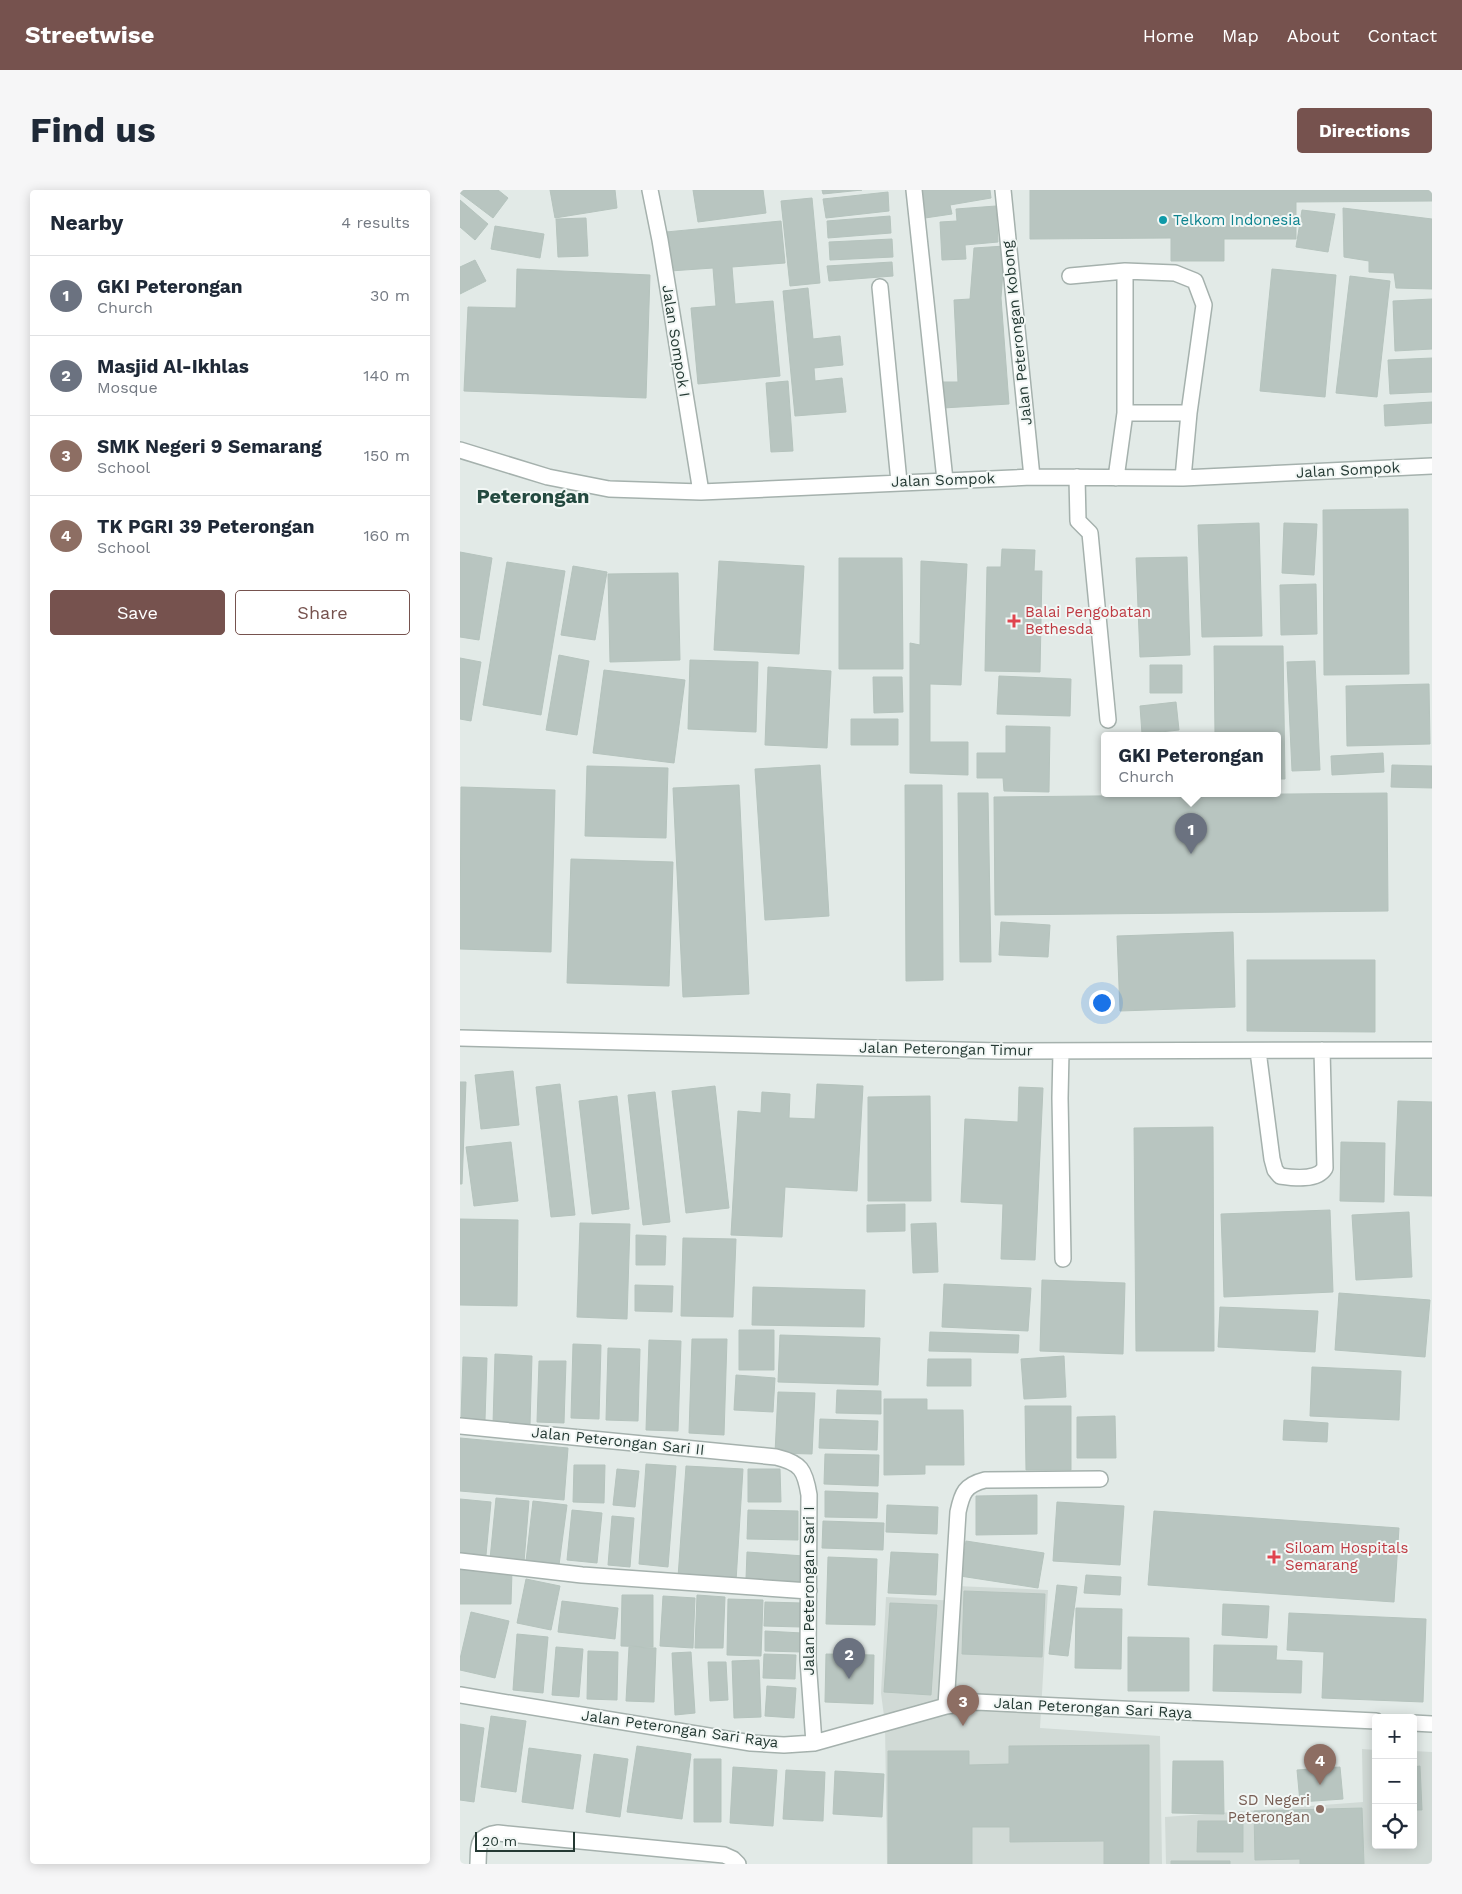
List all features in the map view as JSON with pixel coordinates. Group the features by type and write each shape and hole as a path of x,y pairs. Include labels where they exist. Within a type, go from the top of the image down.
{"street":[{"name":"Jalan Sompok I","path":"650,190 660,240 701,492"},
{"path":"914,190 944,480"},
{"name":"Jalan Peterongan Kobong","path":"1003,190 1032,477"},
{"path":"1116,478 1125,413 1124,271"},
{"path":"1070,276 1124,271 1175,274 1195,281 1204,305 1188,413 1183,478"},
{"path":"880,288 899,482"},
{"path":"1125,413 1188,413"},
{"name":"Jalan Sompok","path":"460,450 548,478 609,490 701,492 944,480 1032,477 1183,478 1432,466"},
{"path":"1077,477 1078,521 1090,532 1108,720"},
{"name":"Jalan Peterongan Timur","path":"460,1038 998,1051 1432,1050"},
{"path":"1258,1051 1275,1170 1280,1176 1293,1178 1316,1175 1323,1172 1326,1168 1322,1050"},
{"path":"1061,1051 1063,1259"},
{"name":"Jalan Peterongan Sari II","path":"460,1426 776,1457"},
{"name":"Jalan Peterongan Sari I","path":"776,1457 797,1464 804,1471 809,1495 808,1660 814,1743"},
{"path":"946,1706 958,1512 967,1488 972,1483 985,1480 1100,1479"},
{"path":"460,1560 582,1575 809,1591"},
{"name":"Jalan Peterongan Sari Raya","path":"460,1695 751,1743 784,1745 814,1743 946,1706 986,1702 1372,1722"},
{"path":"1417,1723 1432,1724"},
{"path":"478,1864 479,1843 482,1838 486,1835 498,1833 724,1855 733,1859 738,1864"}],"shaded area":[{"path":"957,1586 1048,1590 1040,1728 1160,1736 1162,1864 887,1864 885,1724 881,1693 886,1597 957,1601"},
{"name":"SD Negeri Peterongan","path":"1362,1749 1372,1750 1372,1849 1417,1849 1417,1751 1432,1752 1432,1864 1166,1864 1165,1817 1363,1802"}],"building":[{"path":"460,190 498,190 508,198 493,218 460,193"},
{"path":"550,190 615,190 617,208 555,218"},
{"path":"693,190 763,190 766,213 698,222"},
{"path":"822,190 862,190 823,194"},
{"path":"920,190 990,190 991,198 950,205 952,214 925,218"},
{"name":"Telkom Indonesia","path":"1030,190 1432,190 1432,201 1296,202 1296,239 1224,239 1224,261 1171,261 1171,238 1030,239"},
{"path":"888,192 889,211 826,218 823,199"},
{"path":"812,198 820,283 790,286 781,201"},
{"path":"460,200 488,224 475,240 460,227"},
{"path":"996,206 998,242 965,245 966,259 942,260 940,222 957,221 956,209"},
{"path":"1343,208 1432,219 1432,289 1396,288 1394,273 1369,272 1369,261 1344,257"},
{"path":"1302,210 1335,214 1328,252 1296,247"},
{"path":"890,216 891,233 828,238 827,221"},
{"path":"586,218 588,256 558,257 556,219"},
{"path":"781,221 785,263 732,267 735,304 773,301 780,376 698,384 691,308 716,306 713,268 670,271 666,232"},
{"path":"495,226 544,234 540,258 491,249"},
{"path":"892,239 893,257 830,260 829,242"},
{"path":"1005,246 1001,298 1009,404 943,408 942,382 958,382 954,300 970,299 974,248"},
{"path":"475,260 486,281 460,294 460,267"},
{"path":"892,262 893,276 829,281 827,266"},
{"path":"517,269 650,275 646,398 464,391 468,307 516,308"},
{"path":"1272,269 1336,275 1325,397 1260,391"},
{"path":"1350,276 1390,281 1377,397 1336,393"},
{"path":"808,288 813,339 840,336 843,365 814,368 815,381 842,378 846,412 795,416 783,291"},
{"path":"1432,299 1432,349 1395,351 1393,301"},
{"path":"1432,358 1432,392 1390,394 1388,360"},
{"path":"788,381 793,451 771,452 766,383"},
{"path":"1432,402 1432,423 1385,426 1384,405"},
{"path":"1408,509 1409,674 1324,675 1323,510"},
{"path":"1259,523 1262,636 1202,637 1198,525"},
{"path":"1284,523 1317,524 1314,575 1282,573"},
{"name":"Balai Pengobatan Bethesda","path":"1002,549 1035,550 1034,571 1042,571 1040,672 985,671 987,567 1001,567"},
{"path":"460,552 492,558 479,640 460,637"},
{"path":"1187,557 1190,655 1140,657 1136,558"},
{"path":"839,558 902,558 903,669 839,669"},
{"path":"719,561 804,566 799,654 714,650"},
{"path":"921,561 967,564 961,685 930,684 930,742 968,742 968,775 910,773 910,643 920,645"},
{"path":"507,562 565,571 541,715 483,705"},
{"path":"573,566 607,572 595,640 561,635"},
{"path":"678,573 680,660 610,662 608,574"},
{"path":"1316,584 1317,634 1281,635 1280,585"},
{"path":"1214,646 1283,646 1285,779 1281,779 1281,732 1215,732"},
{"path":"559,655 589,661 577,735 546,730"},
{"path":"460,658 481,662 471,721 460,719"},
{"path":"690,660 758,662 756,732 688,729"},
{"path":"1315,661 1320,770 1292,771 1287,662"},
{"path":"1150,665 1182,665 1182,693 1150,693"},
{"path":"768,667 831,671 827,748 765,745"},
{"path":"604,670 685,680 674,763 593,753"},
{"path":"999,676 1071,679 1070,716 997,714"},
{"path":"873,677 902,677 903,712 874,713"},
{"path":"1429,684 1430,744 1347,746 1346,686"},
{"path":"1176,702 1179,730 1142,732 1140,706"},
{"path":"851,719 898,719 898,745 851,745"},
{"path":"1006,726 1050,727 1049,792 1004,791 1003,778 977,778 977,753 1006,753"},
{"path":"1383,753 1384,772 1332,775 1331,756"},
{"path":"820,765 829,916 765,920 755,769"},
{"path":"1392,765 1432,766 1432,788 1391,787"},
{"path":"587,766 668,768 666,838 585,836"},
{"path":"739,785 749,994 683,997 673,788"},
{"path":"905,785 942,785 943,980 906,981"},
{"path":"461,787 555,790 551,952 460,949"},
{"path":"958,793 988,793 991,962 960,962"},
{"path":"1387,793 1388,911 995,915 994,797 1281,797 1281,794"},
{"path":"571,859 673,862 669,986 567,983"},
{"path":"1001,922 1050,925 1048,957 999,955"},
{"path":"1233,932 1235,1007 1120,1011 1117,936"},
{"path":"1247,960 1375,960 1375,1032 1247,1031"},
{"path":"513,1071 519,1125 481,1129 475,1075"},
{"path":"460,1082 466,1082 462,1184 460,1184"},
{"path":"560,1084 575,1215 551,1217 536,1087"},
{"path":"817,1084 863,1086 857,1191 785,1187 782,1237 731,1235 738,1111 761,1113 762,1092 790,1094 789,1118 815,1119"},
{"path":"715,1086 729,1208 686,1213 672,1091"},
{"path":"1019,1087 1043,1088 1035,1260 1001,1259 1003,1204 961,1202 965,1119 1018,1122"},
{"path":"655,1092 670,1222 643,1225 628,1095"},
{"path":"617,1096 629,1209 592,1214 579,1101"},
{"path":"930,1096 931,1201 868,1201 868,1097"},
{"path":"1398,1101 1432,1102 1432,1196 1394,1195"},
{"path":"1213,1127 1214,1351 1136,1351 1134,1128"},
{"path":"511,1142 518,1201 474,1206 466,1147"},
{"path":"1341,1142 1385,1143 1384,1202 1340,1201"},
{"path":"905,1204 905,1231 867,1232 867,1205"},
{"path":"1330,1210 1333,1292 1224,1297 1221,1214"},
{"path":"1409,1212 1412,1277 1356,1280 1352,1215"},
{"path":"460,1219 518,1220 517,1306 460,1305"},
{"path":"580,1223 630,1224 627,1319 577,1317"},
{"path":"936,1223 938,1272 913,1273 911,1224"},
{"path":"636,1235 666,1236 665,1265 636,1265"},
{"path":"683,1238 736,1239 733,1317 681,1316"},
{"path":"1042,1280 1125,1283 1123,1354 1040,1351"},
{"path":"944,1284 1031,1288 1028,1331 942,1327"},
{"path":"635,1285 673,1286 672,1312 635,1311"},
{"path":"753,1287 865,1290 864,1327 752,1325"},
{"path":"1339,1293 1430,1300 1425,1357 1335,1350"},
{"path":"1220,1307 1318,1311 1315,1352 1218,1347"},
{"path":"739,1330 774,1330 774,1370 739,1370"},
{"path":"930,1332 1019,1335 1018,1353 929,1351"},
{"path":"780,1335 880,1338 878,1385 778,1382"},
{"path":"692,1339 727,1339 724,1435 689,1433"},
{"path":"649,1340 681,1341 678,1431 646,1430"},
{"path":"573,1344 601,1345 599,1419 571,1418"},
{"path":"608,1348 640,1349 638,1421 606,1420"},
{"path":"495,1354 532,1356 530,1425 493,1424"},
{"path":"1064,1356 1066,1397 1024,1399 1021,1359"},
{"path":"463,1357 487,1358 485,1420 461,1419"},
{"path":"928,1359 971,1359 971,1386 927,1386"},
{"path":"539,1361 566,1361 564,1423 537,1422"},
{"path":"1312,1367 1401,1371 1399,1420 1310,1416"},
{"path":"736,1375 775,1378 773,1412 734,1410"},
{"path":"837,1390 881,1391 881,1414 836,1413"},
{"path":"778,1392 815,1393 812,1454 775,1453"},
{"path":"884,1399 927,1399 927,1410 963,1410 964,1465 925,1465 925,1474 884,1475"},
{"path":"1025,1406 1071,1406 1071,1470 1026,1470"},
{"path":"1115,1416 1116,1458 1077,1458 1077,1417"},
{"path":"820,1419 878,1421 877,1450 819,1448"},
{"path":"1284,1420 1328,1423 1327,1442 1283,1440"},
{"path":"460,1438 568,1448 564,1500 460,1491"},
{"path":"825,1454 879,1455 878,1486 824,1484"},
{"path":"646,1464 676,1466 668,1567 639,1564"},
{"path":"574,1465 605,1465 604,1503 573,1502"},
{"path":"686,1466 743,1469 736,1581 678,1577"},
{"path":"617,1469 639,1471 635,1507 613,1505"},
{"path":"748,1469 780,1469 781,1502 748,1502"},
{"path":"825,1491 878,1493 877,1518 825,1517"},
{"path":"1037,1495 1037,1534 976,1535 976,1496"},
{"path":"496,1498 529,1501 524,1562 490,1559"},
{"path":"460,1499 491,1502 486,1555 460,1553"},
{"path":"533,1501 567,1505 559,1565 526,1561"},
{"path":"1057,1502 1124,1506 1120,1565 1053,1561"},
{"path":"887,1505 938,1507 937,1534 886,1532"},
{"path":"572,1510 602,1513 597,1563 567,1560"},
{"path":"748,1510 798,1511 798,1540 747,1539"},
{"name":"Siloam Hospitals Semarang","path":"1154,1511 1399,1528 1394,1602 1148,1585"},
{"path":"612,1516 634,1518 630,1567 608,1565"},
{"path":"823,1521 884,1523 883,1550 822,1548"},
{"path":"966,1541 1044,1553 1038,1588 960,1576"},
{"path":"747,1552 804,1556 802,1583 746,1579"},
{"path":"891,1552 938,1554 936,1595 888,1593"},
{"path":"828,1557 877,1559 875,1625 826,1624"},
{"path":"460,1570 512,1571 511,1604 460,1604"},
{"path":"1086,1575 1121,1577 1120,1595 1084,1593"},
{"path":"526,1579 560,1586 551,1630 517,1623"},
{"path":"1057,1585 1077,1587 1068,1656 1049,1654"},
{"path":"964,1591 1045,1594 1042,1657 962,1654"},
{"path":"622,1595 653,1595 653,1647 621,1646"},
{"path":"697,1595 725,1597 723,1648 695,1648"},
{"path":"663,1596 695,1598 693,1648 660,1646"},
{"path":"728,1599 763,1600 761,1656 727,1655"},
{"path":"562,1601 618,1608 615,1639 558,1632"},
{"path":"765,1602 802,1603 801,1627 764,1626"},
{"path":"890,1603 937,1605 931,1695 884,1692"},
{"path":"1223,1604 1269,1606 1267,1638 1222,1635"},
{"path":"1076,1608 1122,1609 1121,1669 1075,1668"},
{"path":"471,1612 509,1621 495,1678 460,1670 460,1659"},
{"path":"1289,1613 1426,1619 1423,1702 1322,1698 1324,1652 1287,1650"},
{"path":"765,1631 802,1633 802,1652 765,1651"},
{"path":"517,1634 548,1637 543,1693 513,1690"},
{"path":"1128,1637 1189,1638 1189,1691 1128,1691"},
{"path":"1214,1645 1277,1646 1276,1660 1302,1661 1301,1693 1213,1691"},
{"path":"556,1647 583,1649 579,1697 552,1695"},
{"path":"629,1647 656,1648 654,1702 626,1701"},
{"path":"588,1651 618,1652 617,1700 587,1699"},
{"path":"691,1652 695,1713 675,1715 672,1653"},
{"path":"764,1654 796,1655 795,1679 763,1678"},
{"path":"826,1654 874,1655 873,1704 825,1702"},
{"path":"759,1660 761,1717 734,1718 732,1661"},
{"path":"708,1662 726,1662 728,1700 710,1701"},
{"path":"767,1686 796,1688 794,1718 765,1716"},
{"path":"491,1716 526,1721 516,1792 481,1787"},
{"path":"460,1724 484,1728 474,1802 460,1800"},
{"path":"1149,1745 1149,1864 1104,1864 1104,1841 1010,1842 1010,1827 972,1827 972,1864 888,1864 888,1751 969,1751 969,1765 1009,1764 1009,1746"},
{"path":"637,1746 691,1754 682,1819 627,1812"},
{"path":"529,1748 581,1755 573,1809 522,1802"},
{"path":"594,1754 628,1759 620,1817 586,1812"},
{"path":"694,1759 721,1759 721,1822 694,1822"},
{"path":"1173,1761 1223,1761 1224,1814 1172,1813"},
{"path":"1417,1766 1420,1766 1422,1810 1417,1810"},
{"path":"733,1767 777,1770 773,1826 730,1823"},
{"path":"1340,1767 1343,1799 1300,1802 1297,1770"},
{"path":"786,1770 825,1772 823,1821 783,1819"},
{"path":"835,1771 884,1774 882,1817 833,1814"},
{"path":"1362,1808 1364,1864 1300,1864 1300,1859 1255,1860 1254,1811"},
{"path":"1198,1821 1243,1821 1243,1852 1197,1852"},
{"path":"1171,1861 1230,1861 1230,1864 1171,1864"}],"place":[{"name":"Telkom Indonesia","path":"1163,220"},
{"name":"Balai Pengobatan Bethesda","path":"1014,621"},
{"name":"GKI Peterongan","path":"1191,854"},
{"name":"Siloam Hospitals Semarang","path":"1274,1557"},
{"name":"Masjid Al-Ikhlas","path":"849,1679"},
{"name":"SMK Negeri 9 Semarang","path":"963,1726"},
{"name":"TK PGRI 39 Peterongan","path":"1320,1785"},
{"name":"SD Negeri Peterongan","path":"1320,1809"}],"district":[{"name":"Peterongan","path":"533,496"}]}
